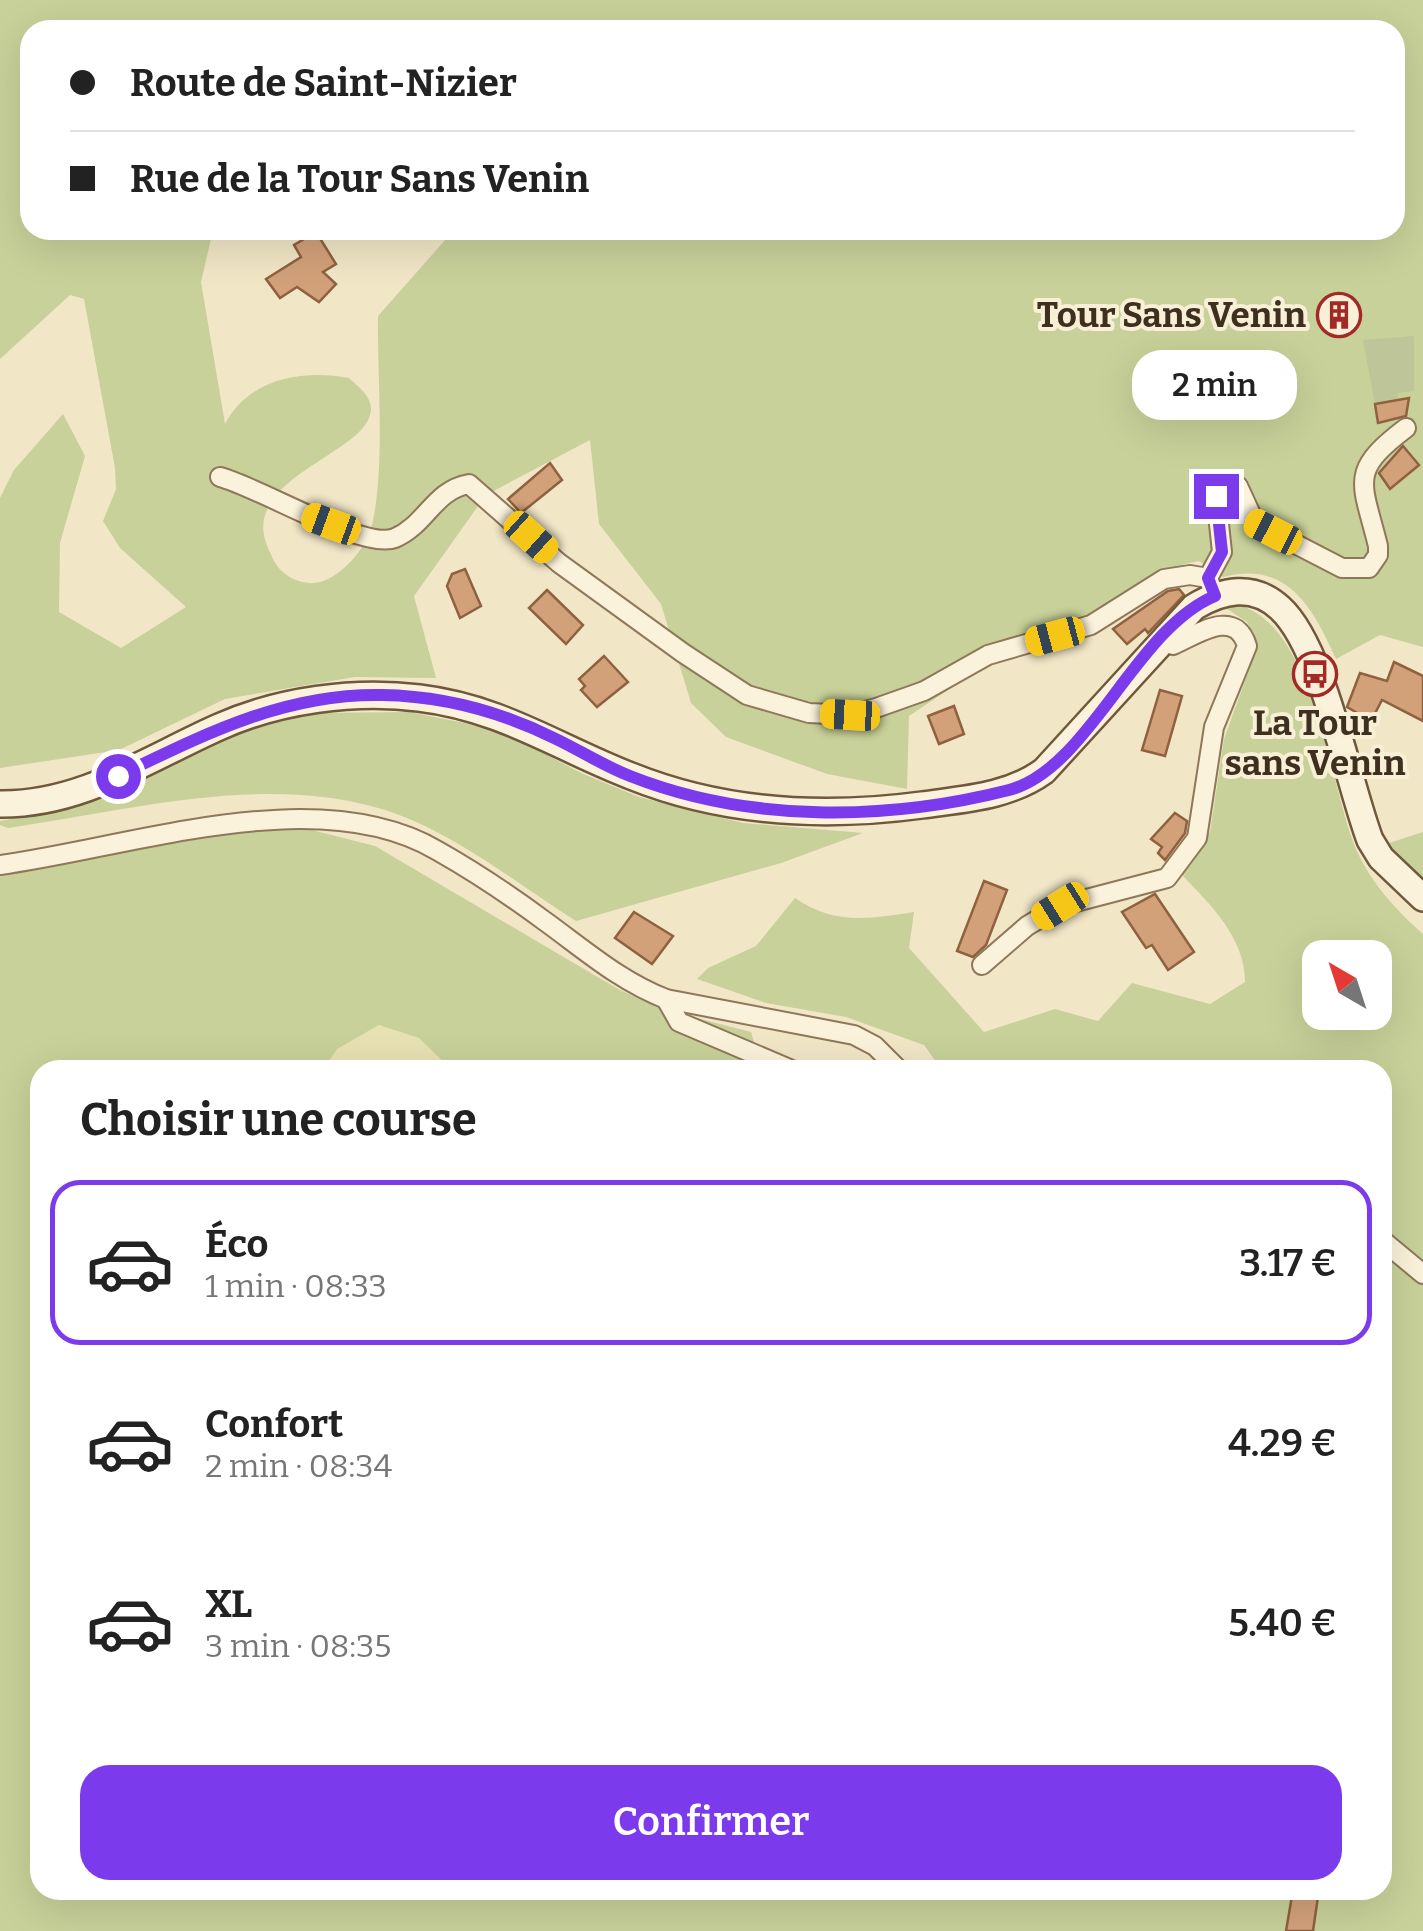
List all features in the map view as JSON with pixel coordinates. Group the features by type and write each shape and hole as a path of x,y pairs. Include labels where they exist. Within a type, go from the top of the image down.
{"main road":[{"path":"0,804 57,799 86,790 254,714 322,699 382,695 458,704 496,714 632,777 743,804 830,814 977,797 1015,788 1044,771 1163,636 1212,587 1258,594 1289,618 1312,665 1370,840 1381,858 1423,898"}],"street":[{"path":"220,477 251,486 310,516 383,542 399,536 451,487 470,484 559,562 747,695 809,713 850,715 924,691 988,655 1091,625 1164,580 1190,574 1212,587 1222,552 1216,496 1222,480 1238,486 1255,523 1342,568 1369,568 1378,555 1378,546 1362,478 1375,451 1406,428"},
{"path":"982,965 1027,926 1060,906 1167,878 1197,838 1214,727 1247,646 1244,638 1229,627 1202,628 1173,645 1163,636"},
{"path":"0,865 285,817 338,818 392,830 434,848 495,885 600,964 666,999 854,1035 875,1046 888,1060"},
{"path":"666,999 679,1022 768,1060"},
{"path":"1392,1248 1423,1274"}],"shaded area":[{"path":"379,1025 419,1037 442,1060 330,1060 337,1049"}],"green space":[{"path":"0,0 1423,0 1423,647 1380,635 1336,659 1318,622 1295,592 1265,575 1223,577 1199,561 1144,583 1120,603 1104,625 993,660 909,716 907,789 827,774 726,737 691,703 661,604 599,524 590,440 486,495 414,596 436,678 355,677 225,699 119,750 0,768 0,498 14,470 63,414 85,456 60,543 59,612 121,648 186,607 120,548 103,521 116,489 115,468 84,299 70,295 0,359","holes":["20,20 1405,20 1405,240 445,240 378,316 380,452 371,529 344,568 328,579 306,583 279,568 268,548 263,524 270,504 284,487 361,430 371,409 366,394 349,378 295,377 262,387 247,397 225,424 201,282 211,240 20,240"]},
{"path":"1414,336 1414,391 1398,393 1398,400 1375,404 1363,340"},
{"path":"1233,604 1260,616 1283,639 1315,708 1356,849 1385,895 1423,934 1423,1931 0,1931 0,861 201,832 304,828 375,846 618,989 661,1009 751,1032 759,1060 442,1060 419,1038 379,1025 337,1049 330,1060 30,1060 30,1900 1392,1900 1392,1060 935,1060 924,1045 846,1017 766,1003 697,979 708,968 756,946 795,898 824,913 852,918 914,912 909,948 984,1032 1055,1009 1098,1021 1132,983 1210,1004 1245,982 1243,966 1233,937 1215,910 1182,875 1210,832 1224,739 1258,645 1247,622 1223,606"},
{"path":"409,712 500,730 581,773 639,797 743,823 863,833 781,863 576,921 430,829 378,808 333,798 240,795 146,805 8,828 0,825 0,821 72,808 163,768 230,730 314,713"},
{"path":"1423,832 1423,880 1380,846"}],"building":[{"path":"302,240 321,240 336,264 323,272 336,284 319,302 297,287 280,298 266,279 301,257 294,245"},
{"path":"1409,398 1406,416 1378,423 1375,404"},
{"path":"1403,446 1419,465 1390,489 1379,473"},
{"path":"550,463 562,480 521,513 508,499"},
{"path":"465,569 481,606 460,618 447,586 452,574"},
{"path":"1179,589 1184,595 1148,633 1145,629 1127,644 1113,629 1168,591"},
{"path":"547,590 583,625 566,644 529,608"},
{"path":"604,656 628,682 597,707 581,690 585,686 579,679"},
{"path":"1394,662 1423,676 1423,721 1382,700 1371,721 1347,707 1360,673 1387,681"},
{"path":"1160,690 1182,696 1165,756 1142,750"},
{"path":"954,706 964,734 939,744 928,716"},
{"path":"1175,813 1187,821 1185,833 1165,860 1158,853 1162,847 1151,839"},
{"path":"984,881 1007,890 986,945 973,957 957,951"},
{"path":"1155,894 1194,952 1168,970 1152,945 1146,948 1122,912"},
{"path":"634,912 673,936 652,964 615,938"},
{"path":"1291,1900 1318,1900 1313,1931 1286,1931"}],"place":[{"name":"Tour Sans Venin","path":"1339,315"},
{"name":"La Tour sans Venin","path":"1315,674"}],"route":[{"path":"118,776 222,725 254,714 322,699 382,695 458,704 496,714 647,782 704,797 796,812 830,814 895,808 1015,788 1044,771 1070,746 1180,618 1215,596 1208,578 1222,552 1216,496"}]}
